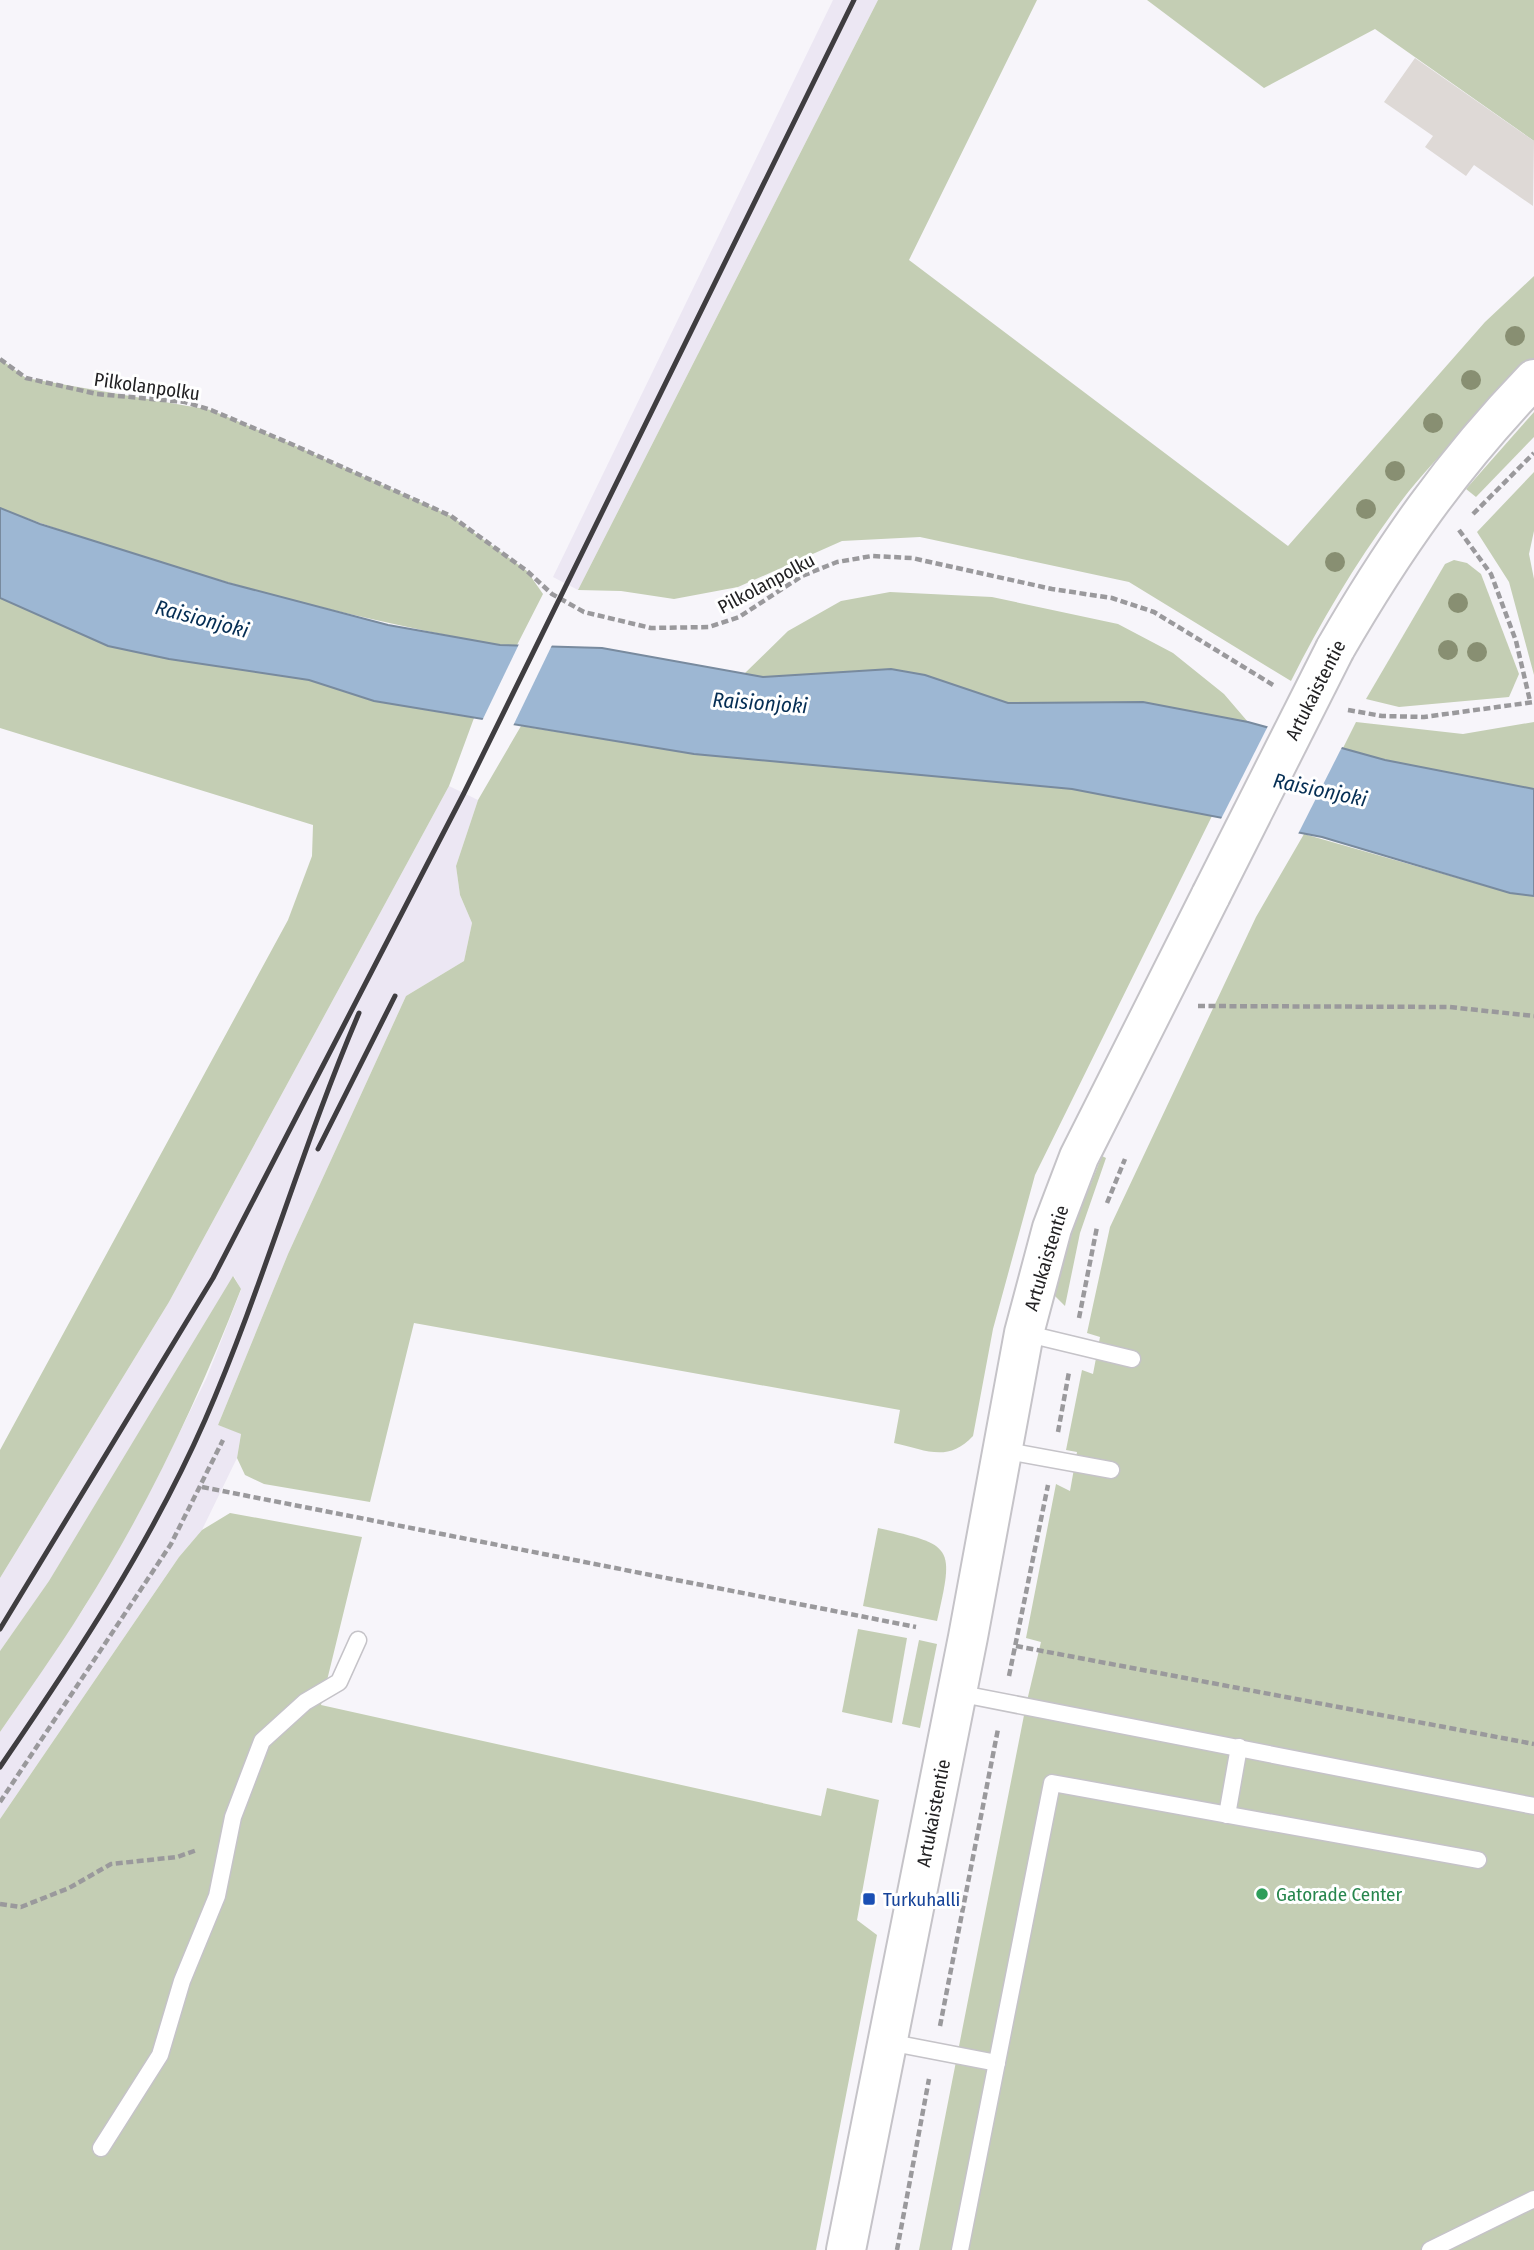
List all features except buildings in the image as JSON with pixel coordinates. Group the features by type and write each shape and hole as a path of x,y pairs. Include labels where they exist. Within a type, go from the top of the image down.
{"street":[{"name":"Artukaistentie","path":"846,2250 957,1693 1024,1333 1052,1228 1079,1157 1335,649 1415,519 1457,463 1534,379"}],"lane":[{"path":"1024,1333 1132,1359"},
{"path":"1002,1450 1111,1470"},
{"path":"100,2148 160,2055 182,1981 217,1896 233,1816 262,1741 305,1702 339,1682 358,1640"},
{"path":"957,1693 1534,1806"},
{"path":"1227,1815 1239,1747"},
{"path":"961,2250 1052,1783 1478,1860"},
{"path":"888,2042 997,2063"},
{"path":"1430,2250 1534,2199"}],"path":[{"name":"Pilkolanpolku","path":"0,359 26,378 97,394 185,402 289,443 451,516 527,571 552,594 584,612 651,628 709,627 739,617 802,576 837,562 872,556 912,558 1052,589 1112,598 1154,612 1280,689"},
{"path":"1451,538 1534,453"},
{"path":"1341,708 1382,716 1424,717 1532,702 1516,641 1491,575 1459,529"},
{"path":"1191,1018 1203,994"},
{"path":"1197,1006 1449,1007 1534,1016"},
{"path":"897,2250 1097,1226 1128,1152"},
{"path":"0,1802 115,1632 202,1487 223,1440"},
{"path":"202,1487 916,1627"},
{"path":"1016,1646 1534,1744"},
{"path":"0,1904 21,1907 69,1888 111,1864 177,1857 228,1839"}],"shaded area":[{"path":"833,0 878,0 578,590 553,577"},
{"path":"449,786 478,800 456,866 460,895 472,923 464,961 406,996 288,1254 218,1425 241,1433 237,1458 202,1530 179,1557 0,1819 0,1732 84,1608 161,1470 207,1377 241,1290 234,1276 49,1582 0,1651 0,1578 169,1302"}],"green space":[{"path":"878,0 1037,0 909,260 1288,546 1485,322 1534,276 1534,362 1461,434 1409,492 1352,573 1291,681 1129,582 920,537 842,541 738,587 674,599 621,591 578,590"},
{"path":"1147,0 1534,0 1534,141 1375,29 1264,88"},
{"path":"0,359 26,378 211,410 289,443 451,516 527,571 543,594 517,645 500,645 366,618 235,584 147,558 0,508"},
{"path":"1534,412 1534,437 1476,497 1466,489"},
{"path":"1534,472 1534,531 1529,554 1534,579 1534,675 1509,582 1477,532"},
{"path":"1454,560 1467,563 1481,574 1519,674 1509,697 1399,707 1366,699 1445,564"},
{"path":"890,592 992,597 1118,624 1173,653 1224,694 1248,722 1143,702 1008,703 925,675 891,669 763,677 744,674 788,631 841,601"},
{"path":"0,598 108,646 169,659 309,680 373,701 474,718 449,786 169,1302 0,1578 0,1450 288,920 312,856 313,825 0,728"},
{"path":"1356,722 1463,734 1534,722 1534,789 1385,760 1343,748"},
{"path":"521,726 694,754 1072,789 1212,816 1035,1175 993,1329 973,1436 964,1444 945,1452 936,1452 894,1443 900,1410 414,1323 370,1502 264,1484 245,1475 237,1458 241,1434 218,1425 288,1254 406,996 464,961 472,923 460,895 456,866 478,800"},
{"name":"Gatorade Center","path":"1304,834 1510,893 1534,896 1534,2250 919,2250 1026,1705 1041,1642 1026,1638 1056,1484 1070,1491 1077,1452 1066,1450 1082,1370 1093,1374 1100,1337 1087,1333 1110,1227 1256,917"},
{"path":"1102,1156 1106,1158 1080,1233 1065,1306 1054,1295 1072,1230"},
{"path":"233,1276 241,1289 207,1372 150,1493 83,1609 0,1732 0,1651 49,1581"},
{"path":"230,1513 362,1537 321,1705 821,1816 827,1788 879,1800 857,1920 877,1935 816,2250 0,2250 0,1819 179,1557 202,1530"},
{"path":"878,1528 922,1539 935,1545 942,1553 946,1563 946,1577 937,1621 863,1606"},
{"path":"858,1629 907,1638 892,1723 842,1712"},
{"path":"919,1640 937,1644 920,1728 902,1724"}],"water":[{"name":"Raisionjoki","path":"0,508 40,524 228,583 388,625 500,645 602,648 763,677 891,669 925,675 1008,703 1143,702 1248,722 1385,760 1534,789 1534,896 1510,893 1322,837 1072,789 694,754 374,701 309,680 169,659 108,646 0,598"}],"pier":[{"path":"520,642 553,643 512,728 481,723"},
{"path":"1269,724 1343,745 1297,836 1220,821"}],"railway":[{"path":"0,1629 213,1278 464,793 854,0"},
{"path":"318,1149 395,996"},
{"path":"0,1767 111,1598 184,1466 226,1370 319,1114 359,1013"}],"place":[{"name":"Gatorade Center","path":"1262,1894"},
{"name":"Turkuhalli","path":"869,1899"}]}
